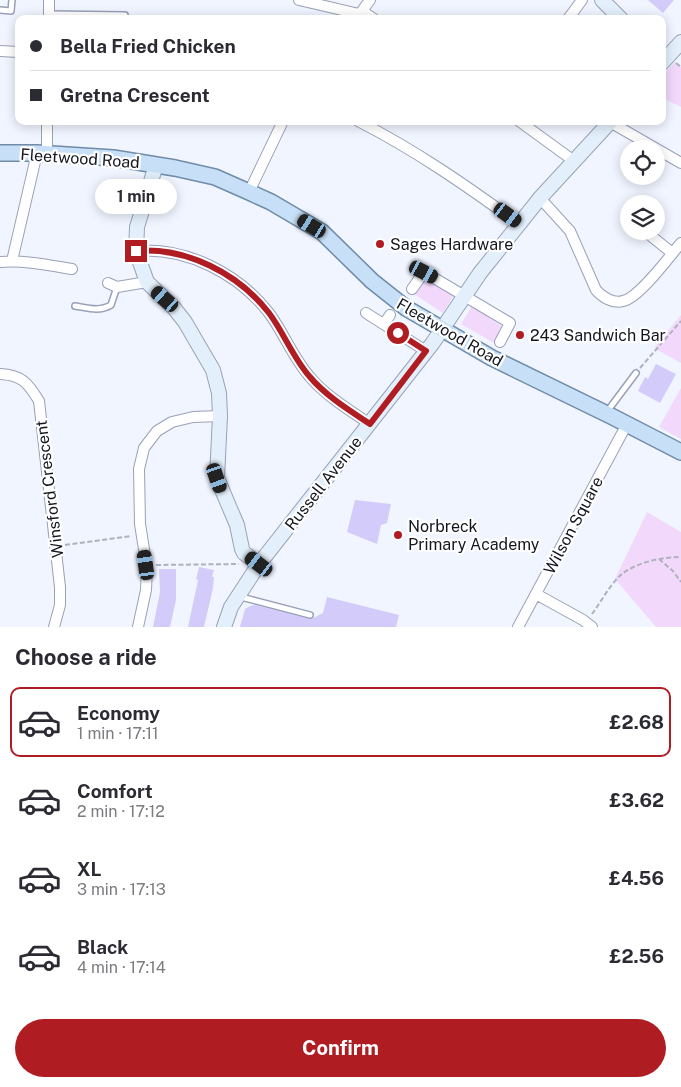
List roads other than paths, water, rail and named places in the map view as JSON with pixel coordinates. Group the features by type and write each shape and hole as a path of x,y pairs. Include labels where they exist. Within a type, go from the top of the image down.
{"main road":[{"name":"Fleetwood Road","path":"0,154 42,153 113,158 215,177 271,202 322,232 386,293 406,308 441,329 492,358 606,413 681,452"}],"street":[{"path":"49,0 49,15"},
{"path":"299,0 359,15 370,0"},
{"path":"571,15 582,0"},
{"path":"602,0 617,15"},
{"path":"666,58 681,42"},
{"path":"0,51 15,52"},
{"path":"12,261 42,153 46,125"},
{"path":"249,192 281,125"},
{"path":"365,125 434,164 519,224"},
{"path":"525,125 574,161"},
{"name":"Russell Avenue","path":"224,627 237,596 259,564 426,351 464,295 540,198 608,125"},
{"path":"616,125 681,163"},
{"path":"156,165 137,227 136,251 147,282 174,308 185,322 213,370 219,392 220,416 217,478 237,526 242,549 244,553 259,564"},
{"path":"540,198 566,225 596,290 602,297 622,302 637,294 681,244"},
{"path":"656,240 672,253"},
{"path":"136,251 154,250 176,254 195,259 222,272 256,298 268,312 310,378 337,401 370,424"},
{"path":"0,262 12,261 72,269"},
{"path":"412,290 424,272 464,295 510,323 500,342"},
{"path":"113,285 147,282"},
{"name":"Fleetwood Road","path":"366,313 387,320 426,351"},
{"name":"Winsford Crescent","path":"0,374 13,374 23,379 39,401 60,587 60,605 54,627"},
{"path":"138,627 146,590 139,469 144,448 157,432 172,422 193,417 220,416"},
{"name":"Wilson Square","path":"518,627 627,424"},
{"path":"536,594 589,625"}],"lane":[{"path":"0,10 11,11 12,0"},
{"path":"75,306 97,310 104,309 111,305 113,285"},
{"path":"606,413 636,373"},
{"path":"237,596 310,615"}],"place":[{"name":"Sages Hardware","path":"380,244"},
{"name":"243 Sandwich Bar","path":"520,335"},
{"name":"Norbreck Primary Academy","path":"398,535"}]}
